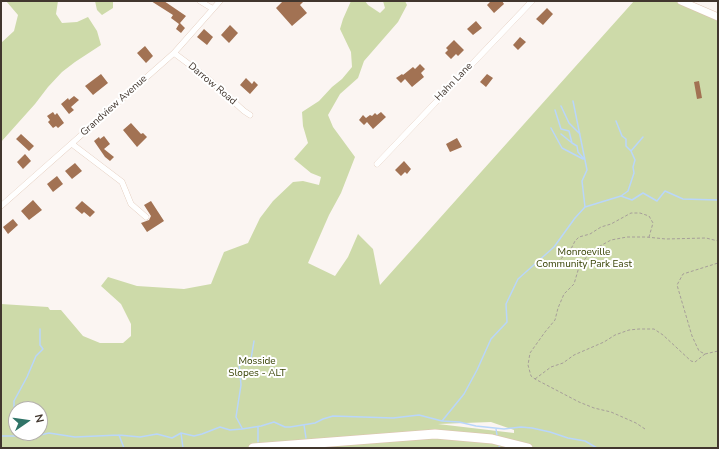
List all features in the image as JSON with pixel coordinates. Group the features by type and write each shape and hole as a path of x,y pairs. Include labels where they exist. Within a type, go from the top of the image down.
{"main road":[{"path":"252,448 435,434 492,439 528,448"}],"street":[{"path":"200,1 213,9"},
{"name":"Grandview Avenue","path":"1,206 174,53 220,1"},
{"name":"Hahn Lane","path":"377,164 532,1"},
{"path":"681,1 718,17"},
{"name":"Darrow Road","path":"174,53 206,77 250,115"},
{"path":"72,144 122,182 132,204 146,217"}],"path":[{"path":"557,262 570,251 574,241 579,237 590,234 631,213 640,213 649,216 653,223 649,237"},
{"path":"645,429 636,422 579,402 535,379 531,376 528,365 530,353 555,320 564,294 574,284 579,268 591,252 610,240 627,237 649,237 666,239 706,238 718,241"},
{"path":"705,354 699,351 692,336 677,285 683,274 718,263"},
{"path":"535,379 551,367 563,364 574,355 604,342 615,335 629,330 654,329 663,335 691,361 695,362 705,354 718,351"}],"green space":[{"path":"6,1 58,1 56,14 62,23 77,22 88,17 97,31 101,45 62,72 1,142 1,43 14,31 18,15"},
{"path":"95,1 113,1 113,8 102,15 97,10"},
{"path":"351,1 365,1 368,5 380,13 385,8 383,1 405,1 407,5 398,22 364,61 358,78 340,94 328,115 333,127 355,157 341,193 329,215 308,263 335,276 348,257 358,234 373,249 380,285 634,1 681,1 718,17 718,448 1,448 1,304 48,307 50,310 61,310 83,336 100,343 123,343 131,336 131,324 121,304 101,286 108,277 137,286 184,289 211,284 224,252 248,243 260,218 273,201 293,182 303,181 319,185 321,177 311,173 294,159 308,143 303,126 302,112 319,101 352,67 351,52 340,29","holes":["491,422 514,430 514,433 438,424"]}],"building":[{"path":"151,1 164,1 186,16 180,23 185,28 181,33 176,29 179,24 171,18 173,15"},
{"path":"283,1 304,1 300,5 307,13 292,26 276,8"},
{"path":"491,1 502,1 504,4 494,13 487,5"},
{"path":"547,8 553,14 543,25 536,19"},
{"path":"476,21 482,28 473,35 467,29"},
{"path":"230,25 238,33 229,43 221,35"},
{"path":"204,29 213,37 207,45 197,37"},
{"path":"520,37 526,42 518,50 513,45"},
{"path":"454,40 464,50 458,56 456,54 451,59 445,53 448,50 446,48"},
{"path":"145,46 153,56 146,63 137,53"},
{"path":"420,64 425,69 421,73 424,77 412,87 405,79 401,83 396,78 402,74 403,75 413,67 415,69"},
{"path":"101,74 108,83 93,95 85,86"},
{"path":"487,74 493,78 486,87 480,82"},
{"path":"246,78 252,84 254,81 258,85 250,94 240,85"},
{"path":"699,81 702,98 697,99 694,82"},
{"path":"74,96 79,100 71,107 74,110 69,114 61,104 68,98 69,100"},
{"path":"53,112 55,115 57,113 64,123 58,128 56,126 53,128 48,122 50,120 47,116"},
{"path":"381,112 386,117 373,129 367,122 364,125 359,120 363,115 366,118 375,113 377,115"},
{"path":"131,123 141,134 143,133 147,137 137,147 123,130"},
{"path":"21,134 34,146 29,151 16,139"},
{"path":"104,136 110,144 104,149 114,157 110,161 105,157 94,141 99,137 100,139"},
{"path":"457,138 462,147 450,152 446,144"},
{"path":"25,154 31,161 23,169 17,162"},
{"path":"404,161 411,169 407,174 405,172 401,176 395,170"},
{"path":"75,163 82,171 72,179 65,171"},
{"path":"57,176 63,184 53,192 47,184"},
{"path":"33,200 42,210 29,220 21,211"},
{"path":"82,201 95,212 90,217 84,212 82,214 75,208"},
{"path":"151,201 164,221 147,232 141,223 149,220 151,216 144,205"},
{"path":"13,219 18,225 8,234 3,227"}],"waterway":[{"path":"573,101 587,170 582,181 585,207"},
{"path":"561,106 569,123 580,134"},
{"path":"555,110 561,129 569,131 572,143 577,146 578,152 584,159"},
{"path":"616,121 622,136 626,139 626,146 631,151"},
{"path":"551,128 562,148 583,159"},
{"path":"561,134 572,143"},
{"path":"621,196 628,191 634,173 633,167 635,160 631,151 643,137"},
{"path":"442,421 464,394 491,339 507,322 506,304 518,279 554,247 585,207 621,196 632,200 643,193 657,201 665,191 683,199 718,200"},
{"path":"14,401 36,356 43,349 40,345 40,329"},
{"path":"242,428 236,417 241,385 239,362 251,359 254,341"},
{"path":"1,436 36,436 49,433 75,437 119,435 140,437 157,434 172,438 181,433 194,436 220,427 230,430 242,429 274,422 285,427 290,427 315,423 333,416 393,418 419,415 442,421 459,422 476,426 504,429 521,427 532,428 585,441 597,448"},
{"path":"304,425 306,438"},
{"path":"258,427 258,442"},
{"path":"496,429 497,435"},
{"path":"181,433 183,448"},
{"path":"119,435 124,448"}],"park label":[{"name":"Monroeville Community Park East","path":"584,258"},
{"name":"Mosside Slopes - ALT","path":"257,368"}]}
